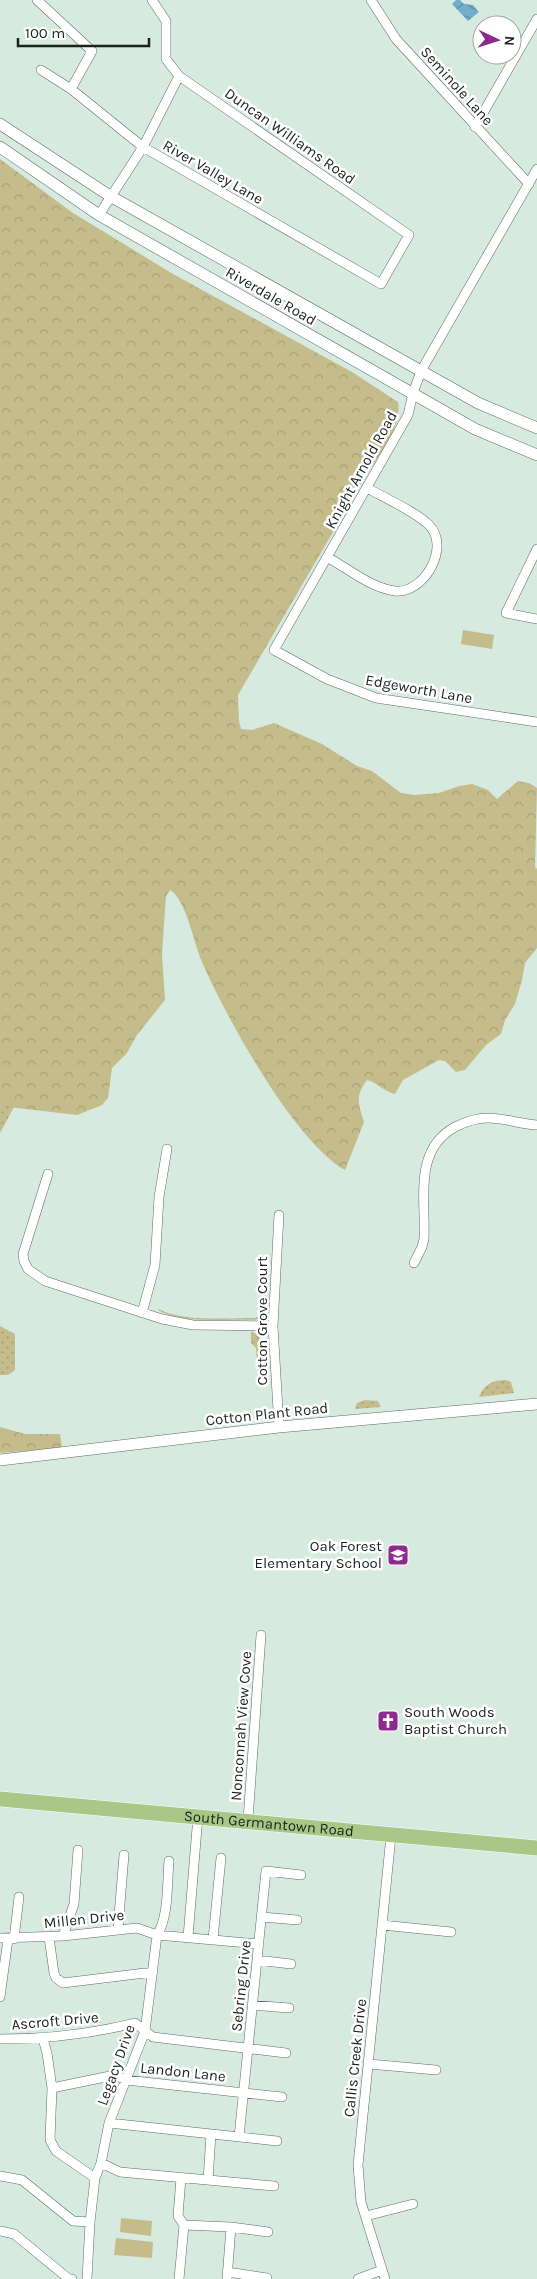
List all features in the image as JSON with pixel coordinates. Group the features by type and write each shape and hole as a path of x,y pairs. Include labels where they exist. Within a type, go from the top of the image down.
{"main road":[{"name":"South Germantown Road","path":"0,1799 248,1820 391,1836 537,1848"}],"street":[{"path":"37,0 92,51 71,89"},
{"name":"Duncan Williams Road","path":"152,0 166,21 166,59 179,76 409,235 381,284"},
{"name":"Seminole Lane","path":"372,0 396,39 529,184"},
{"path":"475,127 537,19"},
{"name":"River Valley Lane","path":"42,70 71,89 143,148 381,284"},
{"path":"99,215 143,148 179,76"},
{"name":"Riverdale Road","path":"0,124 110,196 478,403 537,428"},
{"name":"Riverdale Road","path":"0,147 99,215 475,429 537,455"},
{"name":"Knight Arnold Road","path":"274,650 408,415 421,371 537,169"},
{"path":"327,557 378,586 395,591 414,588 426,576 438,549 431,526 368,488"},
{"path":"537,549 506,613 537,619"},
{"name":"Edgeworth Lane","path":"274,650 327,679 376,698 537,722"},
{"path":"414,1263 424,1239 424,1176 427,1162 432,1149 441,1137 452,1129 474,1119 488,1118 537,1125"},
{"path":"142,1313 155,1265 158,1213 167,1148"},
{"path":"48,1174 24,1248 24,1261 28,1269 45,1281 142,1313 193,1325 273,1326"},
{"name":"Cotton Grove Court","path":"279,1215 273,1326 279,1428"},
{"name":"Cotton Plant Road","path":"0,1460 279,1428 537,1404"},
{"name":"Nonconnah View Cove","path":"248,1820 261,1635"},
{"path":"188,1937 198,1816"},
{"name":"Callis Creek Drive","path":"384,2275 358,2186 358,2165 391,1836"},
{"path":"63,1936 73,1910 78,1850"},
{"path":"118,1928 124,1855"},
{"path":"213,1939 221,1858"},
{"name":"Legacy Drive","path":"87,2279 90,2222 95,2178 102,2163 109,2124 145,2031 157,1935 164,1917 168,1861"},
{"name":"Sebring Drive","path":"239,2137 266,1871 301,1875"},
{"path":"0,1997 7,1938 19,1897"},
{"path":"262,1917 297,1920"},
{"path":"382,1925 451,1932"},
{"name":"Millen Drive","path":"7,1938 63,1936 118,1928 142,1928 157,1935 259,1944"},
{"path":"49,1937 54,1972 56,1978 63,1983 153,1972"},
{"path":"257,1960 291,1964"},
{"path":"252,2005 289,2008"},
{"name":"Ascroft Drive","path":"0,2039 43,2039 95,2033 135,2023 153,2038 286,2053"},
{"path":"43,2039 52,2088 50,2140 56,2151 95,2178"},
{"path":"369,2064 436,2070"},
{"name":"Landon Lane","path":"52,2088 115,2075 126,2080 282,2097"},
{"path":"109,2124 277,2141"},
{"path":"208,2180 211,2134"},
{"path":"102,2163 120,2172 274,2186"},
{"path":"0,2176 22,2180 73,2221 90,2222"},
{"path":"179,2279 184,2225 178,2216 181,2178"},
{"path":"366,2216 413,2204"},
{"path":"184,2225 231,2227 268,2232"},
{"path":"231,2227 227,2276 267,2278"},
{"path":"0,2231 14,2234 69,2279 72,2279"},
{"path":"358,2279 384,2275"}],"green space":[{"path":"0,159 73,213 173,274 352,372 398,402 399,411 395,427 387,443 373,465 368,468 361,484 238,695 241,729 252,730 274,723 322,744 357,766 372,771 401,793 414,795 439,793 472,784 488,790 497,799 518,781 529,783 537,788 535,867 537,869 537,948 525,963 515,1004 505,1020 501,1034 486,1045 465,1070 456,1072 445,1061 439,1060 403,1080 395,1094 367,1080 359,1095 360,1109 364,1122 345,1170 325,1155 305,1133 263,1076 213,986 202,962 181,903 170,890 166,896 162,954 165,1000 137,1035 127,1053 112,1068 108,1098 102,1105 77,1115 0,1106"},
{"path":"463,630 494,635 492,649 461,644"},
{"path":"0,1106 14,1107 0,1133"},
{"path":"159,1309 192,1318 254,1318 261,1316 262,1318 254,1320 192,1319 168,1314"},
{"path":"0,1326 15,1334 15,1370 8,1375 0,1375"},
{"path":"251,1332 261,1335 259,1338 263,1343 264,1362 257,1362 256,1348 251,1343"},
{"path":"506,1380 511,1382 514,1393 479,1397 483,1389 490,1384"},
{"path":"365,1400 378,1401 381,1407 355,1409 357,1403"},
{"path":"0,1427 25,1434 60,1434 62,1448 0,1453"},
{"path":"121,2218 152,2221 151,2236 120,2232"},
{"path":"116,2238 153,2242 152,2258 114,2255"}],"water":[{"path":"456,0 460,0 464,4 473,5 479,12 472,15 472,18 468,21 452,4"}],"place":[{"name":"Oak Forest Elementary School","path":"398,1555"},
{"name":"South Woods Baptist Church","path":"388,1721"}]}
